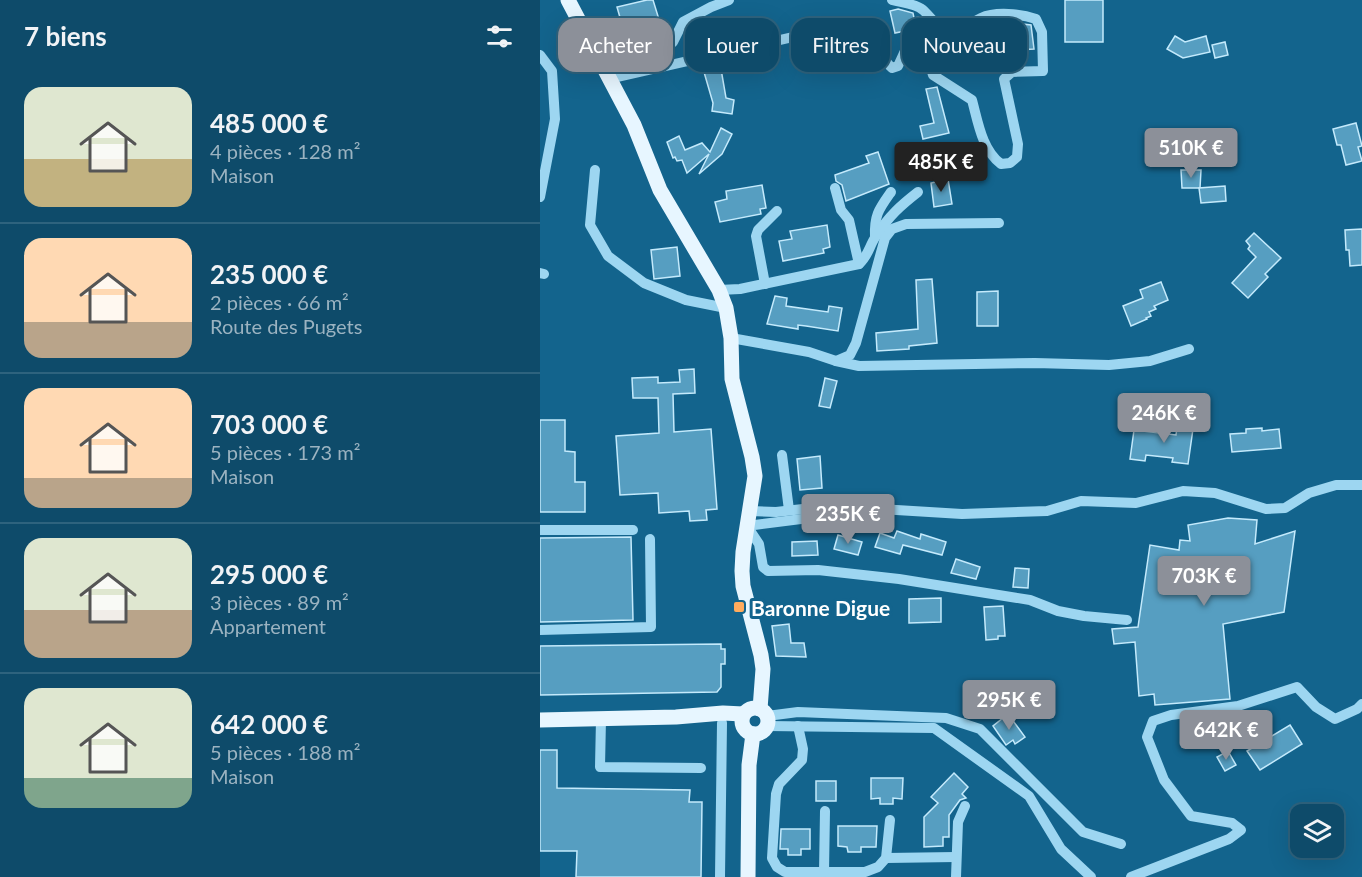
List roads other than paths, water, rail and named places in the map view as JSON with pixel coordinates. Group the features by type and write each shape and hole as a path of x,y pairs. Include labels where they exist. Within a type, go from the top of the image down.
{"main road":[{"path":"568,0 577,18"},
{"path":"540,720 676,717 723,713 762,733 765,717 762,662 743,586 742,571 755,476 732,380 731,338 726,308 719,290 660,190 634,125 605,72"},
{"path":"748,877 749,765 746,725 750,708 765,717"},
{"path":"676,717 746,725"}],"street":[{"path":"673,42 683,22 729,0"},
{"path":"609,79 854,23 864,25 871,30 886,63 892,68 898,66 910,46 921,46 927,55 933,75 972,100 983,138 993,158 1001,164 1010,163 1017,157 1018,144 1004,79 1012,72 1043,71 1042,32 1036,19 1028,16 990,14 962,29 951,32 939,26 922,9 913,4 892,0"},
{"path":"540,55 552,71 555,119 540,197"},
{"path":"595,170 590,225 608,256 644,283 686,300 726,308"},
{"path":"835,189 841,210 849,220 859,264"},
{"path":"875,237 874,224 878,210 891,192"},
{"path":"719,290 740,289 859,264 867,257 875,237 894,211 918,192"},
{"path":"765,284 756,236 758,230 777,211"},
{"path":"836,362 850,356 856,343 885,238 892,229 906,224 999,223"},
{"path":"731,338 809,352 836,362 859,366 1035,363 1109,365 1150,361 1189,349"},
{"path":"782,455 789,510"},
{"path":"748,519 880,509 962,514 1047,511 1081,501 1136,503 1183,491 1215,493 1266,509 1285,508 1309,493 1336,485 1362,485"},
{"path":"748,519 789,510 821,507"},
{"path":"748,519 759,544 763,567 768,571 818,570 899,579 1030,600 1058,611 1083,616 1127,620"},
{"path":"540,530 633,530"},
{"path":"540,630 651,627 650,538"},
{"path":"1131,877 1229,839 1241,830 1232,822 1191,816 1164,780 1147,737 1153,721 1171,715 1238,706 1297,687 1316,707 1335,719 1357,709 1362,704"},
{"path":"765,717 798,712 946,718 980,729 1083,832 1121,844"},
{"path":"765,717 798,726 934,728 1029,796 1061,849 1091,877"},
{"path":"602,719 600,767 701,768"},
{"path":"720,877 722,723"},
{"path":"798,726 803,749 802,760 779,784 776,794 772,858 777,867 785,872 865,872 878,867 886,858 890,820"},
{"path":"956,877 958,822 965,806"},
{"path":"824,872 825,811"},
{"path":"886,858 956,857"}],"place":[{"name":"Baronne Digue","path":"739,607"}]}
